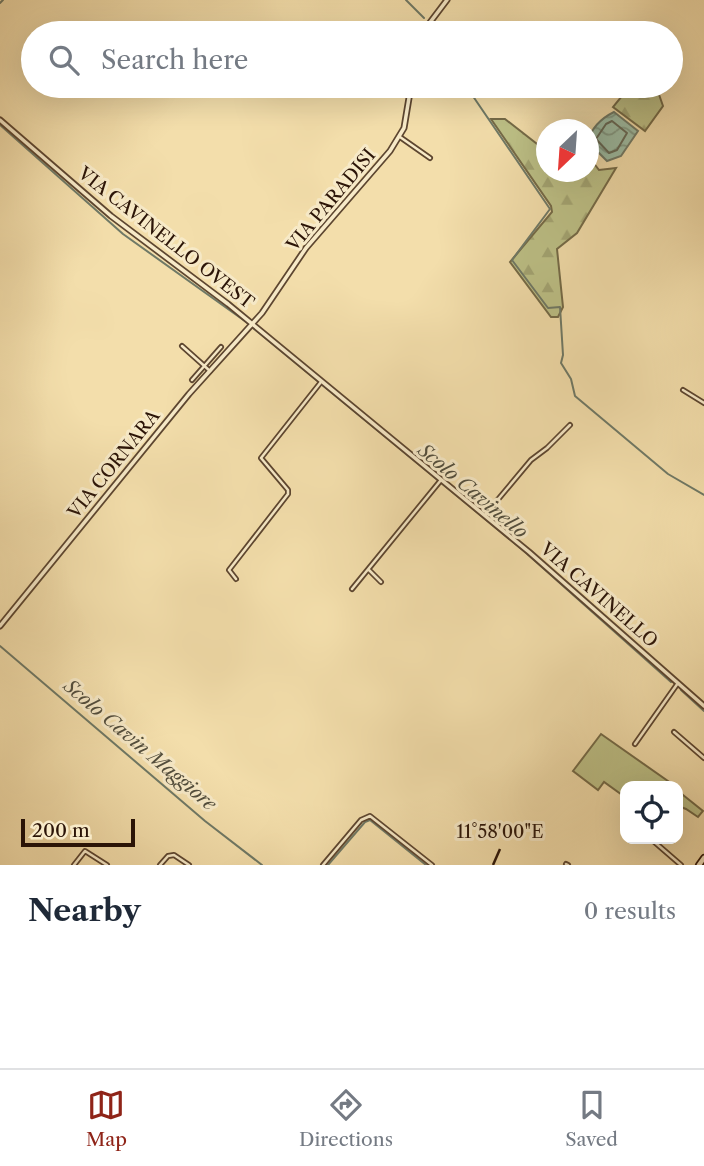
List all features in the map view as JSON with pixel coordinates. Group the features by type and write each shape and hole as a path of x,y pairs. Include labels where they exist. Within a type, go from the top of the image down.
{"street":[{"path":"431,21 447,0"},
{"name":"VIA PARADISI","path":"253,324 306,248 400,137 409,98"},
{"name":"VIA CAVINELLO OVEST","path":"0,120 110,216 253,324"},
{"path":"400,137 430,158"},
{"name":"VIA CORNARA","path":"0,626 210,371 253,324"},
{"name":"VIA CAVINELLO","path":"253,324 440,481 485,515 704,706"},
{"path":"182,346 210,371"},
{"path":"191,380 221,347"},
{"path":"236,579 229,570 288,494 288,490 261,458 320,382"},
{"path":"683,390 704,402"},
{"path":"485,515 531,460 570,425"},
{"path":"352,589 440,481"},
{"path":"368,569 381,582"},
{"path":"635,744 678,683"},
{"path":"674,732 704,758"},
{"path":"323,865 361,820 370,816 432,865"},
{"path":"657,844 681,865"},
{"path":"74,865 85,851 107,865"},
{"path":"160,865 170,855 177,856 189,865"}],"green space":[{"path":"620,98 660,98 663,106 645,131 613,107"},
{"path":"491,119 505,119 536,143 536,182 599,182 599,170 616,168 577,233 557,249 563,307 558,317 551,317 510,262 552,212 551,206"},
{"path":"601,734 668,781 620,781 620,793 604,782 598,790 573,771"},
{"path":"683,795 703,811 698,817 683,808"}],"water":[{"path":"614,112 638,131 621,156 607,161 599,153 599,122"}],"waterway":[{"path":"0,3 3,0"},
{"path":"406,0 424,18"},
{"path":"474,98 550,209 512,260 548,308 560,307 563,355 561,363 571,379 575,396 668,474 704,495"},
{"name":"Scolo Cavinello","path":"0,125 123,234 249,324"},
{"name":"Scolo Cavinello","path":"253,328 525,552 671,682"},
{"name":"Scolo Cavin Maggiore","path":"0,646 205,821 262,865"},
{"name":"Scolo Cavinello","path":"681,690 704,711"},
{"name":"Scolo Cavin Maggiore","path":"328,865 365,822 370,820 426,865"}]}
